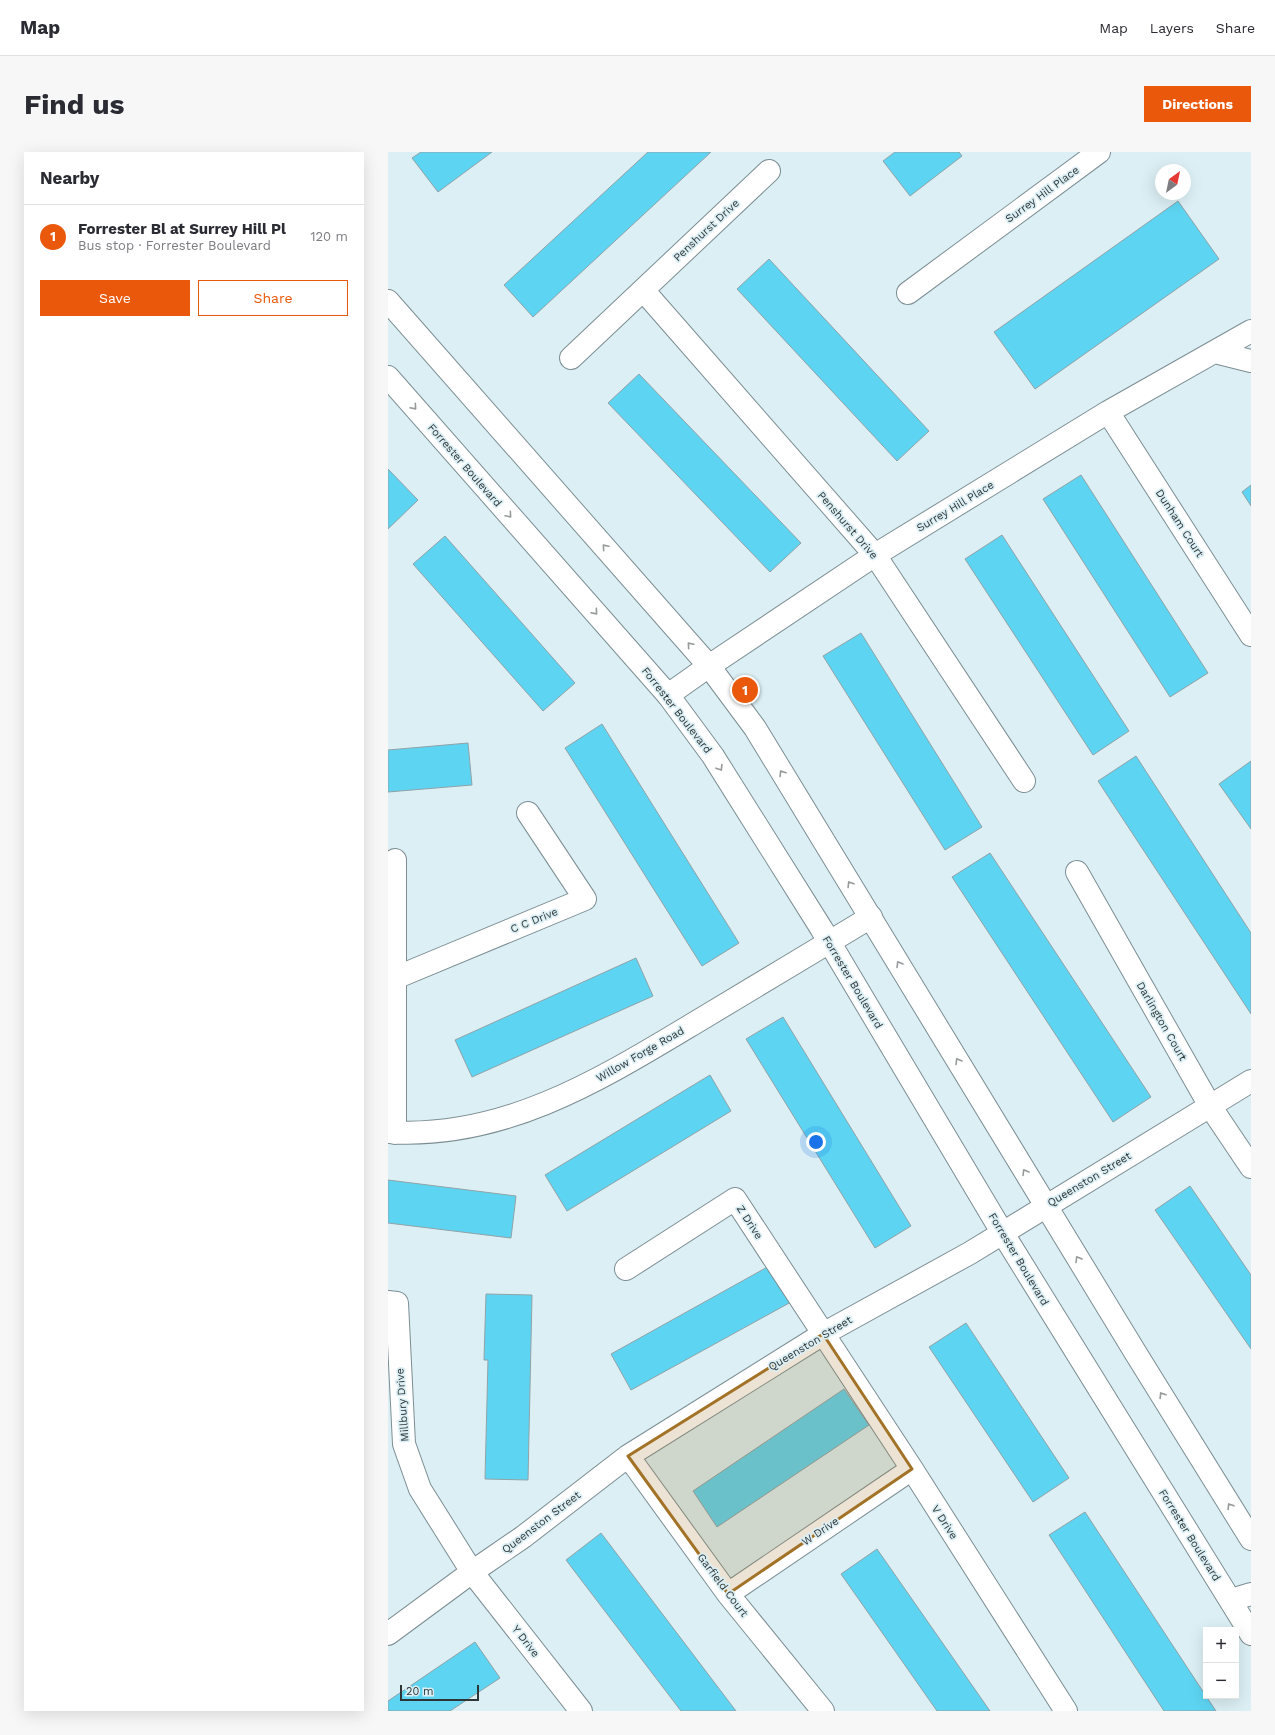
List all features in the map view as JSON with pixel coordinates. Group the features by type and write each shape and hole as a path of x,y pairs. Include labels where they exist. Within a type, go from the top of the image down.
{"street":[{"name":"Surrey Hill Place","path":"908,293 1099,152"},
{"name":"Penshurst Drive","path":"571,358 769,171"},
{"name":"Penshurst Drive","path":"643,290 875,555 1024,782"},
{"path":"388,301 709,666 755,728 1045,1205 1251,1539"},
{"name":"Surrey Hill Place","path":"668,695 875,555 1108,412 1251,332"},
{"path":"1216,352 1251,361"},
{"name":"Forrester Boulevard","path":"388,378 668,695 713,756 829,942 1002,1232 1241,1597 1251,1634"},
{"name":"Dunham Court","path":"1108,412 1251,634"},
{"name":"C C Drive","path":"392,977 585,899 528,813"},
{"path":"391,1132 392,977 395,860"},
{"name":"Darlington Court","path":"1077,872 1210,1106 1251,1167"},
{"name":"Willow Forge Road","path":"391,1132 427,1132 471,1127 513,1116 569,1095 633,1060 871,917"},
{"name":"Queenston Street","path":"388,1634 472,1572 523,1538 628,1456 823,1334 970,1253 1045,1205 1251,1081"},
{"name":"Z Drive","path":"626,1269 735,1199 823,1334"},
{"name":"Millbury Drive","path":"388,1302 397,1302 404,1444 420,1489 472,1572"},
{"name":"V Drive","path":"823,1334 912,1469 1066,1711"},
{"name":"Garfield Court","path":"628,1456 728,1594 823,1711"},
{"name":"W Drive","path":"728,1594 912,1469"},
{"name":"Y Drive","path":"472,1572 581,1711"}],"highlighted area":[{"path":"823,1334 912,1469 728,1594 628,1456"}],"building":[{"path":"421,152 492,152 438,192 412,158"},
{"path":"648,152 711,152 533,317 504,285"},
{"path":"895,152 959,152 962,156 910,196 883,161"},
{"path":"1178,201 1219,259 1035,389 994,332"},
{"path":"769,259 929,431 897,461 737,289"},
{"path":"639,374 801,543 770,572 608,403"},
{"path":"388,469 418,500 388,529"},
{"path":"1081,475 1208,673 1170,697 1043,499"},
{"path":"1251,485 1251,506 1242,492"},
{"path":"1002,535 1129,731 1093,755 965,559"},
{"path":"445,536 575,683 543,711 413,564"},
{"path":"861,633 982,827 945,850 823,656"},
{"path":"602,724 739,943 702,966 565,748"},
{"path":"468,743 472,785 388,792 388,750"},
{"path":"1136,756 1251,933 1251,1014 1098,781"},
{"path":"1251,761 1251,829 1219,784"},
{"path":"990,853 1151,1097 1113,1122 952,877"},
{"path":"636,958 653,996 472,1077 455,1040"},
{"path":"783,1017 911,1226 875,1248 746,1039"},
{"path":"710,1075 731,1111 567,1211 545,1175"},
{"path":"388,1180 516,1196 511,1238 388,1223"},
{"path":"1190,1186 1251,1275 1251,1349 1155,1210"},
{"path":"771,1265 791,1302 631,1390 611,1354"},
{"path":"486,1294 532,1295 528,1480 485,1479 488,1360 484,1360"},
{"path":"966,1323 1069,1478 1033,1502 929,1347"},
{"path":"844,1389 869,1425 717,1527 693,1491"},
{"path":"1085,1512 1203,1691 1203,1699 1208,1699 1216,1711 1164,1711 1049,1535"},
{"path":"601,1533 736,1711 681,1711 566,1560"},
{"path":"877,1549 990,1711 937,1711 841,1574"},
{"path":"475,1642 500,1678 450,1711 388,1711 388,1701"}],"place":[{"name":"Forrester Bl at Surrey Hill Pl","path":"745,690"}]}
